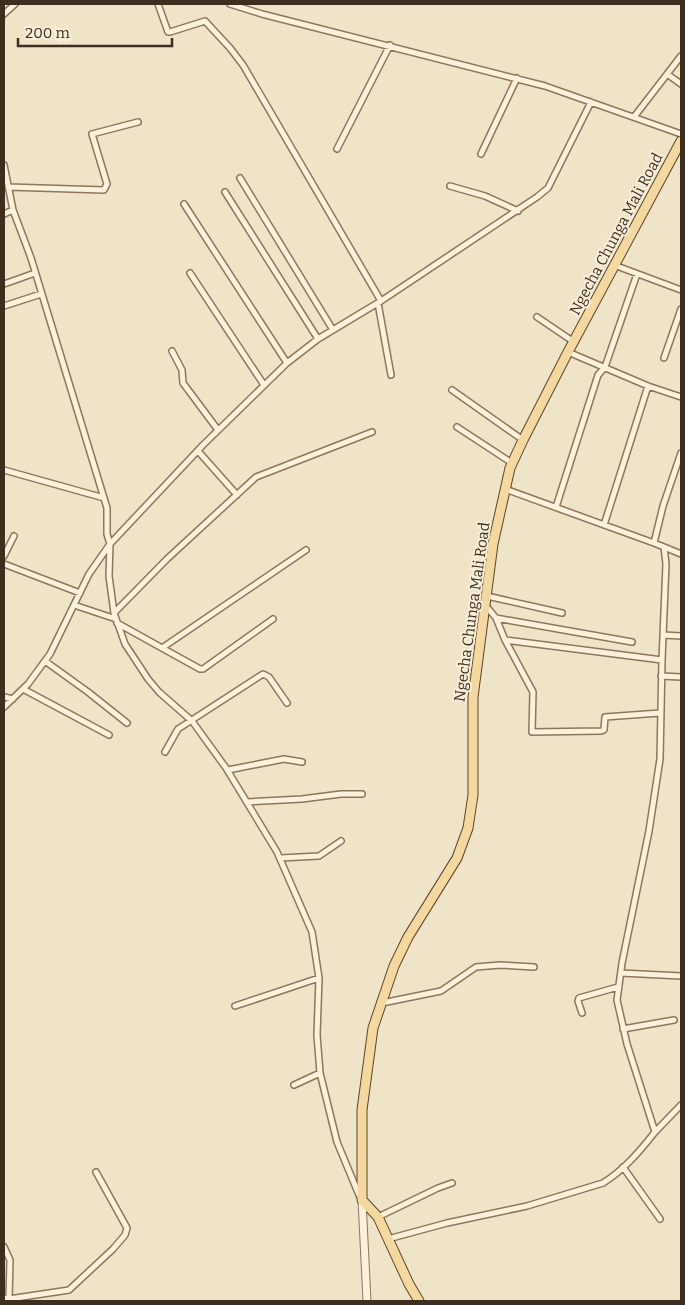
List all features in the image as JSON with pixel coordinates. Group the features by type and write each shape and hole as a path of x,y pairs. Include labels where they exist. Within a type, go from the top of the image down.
{"main road":[{"name":"Ngecha Chunga Mali Road","path":"362,1200 362,1110 373,1028 394,966 408,937 457,858 468,828 473,794 473,697 493,544 512,463 568,352 681,141"},
{"path":"362,1200 378,1217 408,1284 419,1301"}],"street":[{"path":"4,14 15,4"},
{"path":"158,4 168,32 205,21 239,59 380,302 391,375"},
{"path":"230,4 262,14 390,45 545,86 681,134"},
{"path":"337,150 390,45"},
{"path":"634,117 681,56"},
{"path":"667,74 681,84"},
{"path":"482,154 517,78"},
{"path":"4,707 23,689 45,661 89,574 110,544 218,430 286,363 318,339 380,302 518,211 548,188 591,102"},
{"path":"7,190 104,190 107,184 92,134 138,122"},
{"path":"4,165 7,190 35,273 107,508 107,534 110,544 109,576 115,618 125,644 148,679 159,692 192,720 228,770 280,858 312,932 319,978 317,1035 320,1073 337,1142 362,1200 367,1301"},
{"path":"240,178 333,330"},
{"path":"450,186 485,196 518,211"},
{"path":"224,192 318,339"},
{"path":"184,204 286,363"},
{"path":"4,214 14,210"},
{"path":"614,265 681,290"},
{"path":"4,284 35,273"},
{"path":"190,273 264,385"},
{"path":"556,507 598,375 605,367 637,274"},
{"path":"4,306 41,294"},
{"path":"664,358 681,309"},
{"path":"537,317 574,342"},
{"path":"172,351 182,370 183,383 218,430"},
{"path":"568,352 648,386 681,397"},
{"path":"604,526 648,386"},
{"path":"452,390 523,440"},
{"path":"458,427 512,463"},
{"path":"115,618 167,559 256,477 372,432"},
{"path":"198,451 237,495"},
{"path":"654,543 663,506 681,454"},
{"path":"4,470 104,498"},
{"path":"505,489 681,554"},
{"path":"4,556 14,536"},
{"path":"655,1132 623,1029 617,1000 659,773 666,564 664,547"},
{"path":"162,648 306,550"},
{"path":"4,564 80,593"},
{"path":"486,601 562,613"},
{"path":"486,601 533,692 532,732 601,731 604,730 605,717 660,713"},
{"path":"74,605 115,618 162,648 200,669 203,669 273,618"},
{"path":"496,618 632,642"},
{"path":"663,634 681,636"},
{"path":"505,640 662,660"},
{"path":"45,661 127,722"},
{"path":"165,752 178,729 188,721 263,674 269,677 287,703"},
{"path":"661,676 681,677"},
{"path":"23,689 109,735"},
{"path":"4,697 13,699"},
{"path":"228,770 284,759 302,762"},
{"path":"247,802 362,794"},
{"path":"280,858 319,856 341,841"},
{"path":"382,1002 413,998 441,991 476,967 500,965 534,967"},
{"path":"621,973 681,976"},
{"path":"235,1006 319,978"},
{"path":"582,1013 578,1001 579,998 618,988"},
{"path":"623,1029 674,1020"},
{"path":"294,1086 320,1073"},
{"path":"388,1239 447,1223 527,1206 603,1183 623,1168 638,1153 681,1104"},
{"path":"623,1168 660,1219"},
{"path":"4,1247 10,1260 6,1298 69,1290 125,1235 127,1228 96,1172"},
{"path":"378,1217 452,1183"}]}
